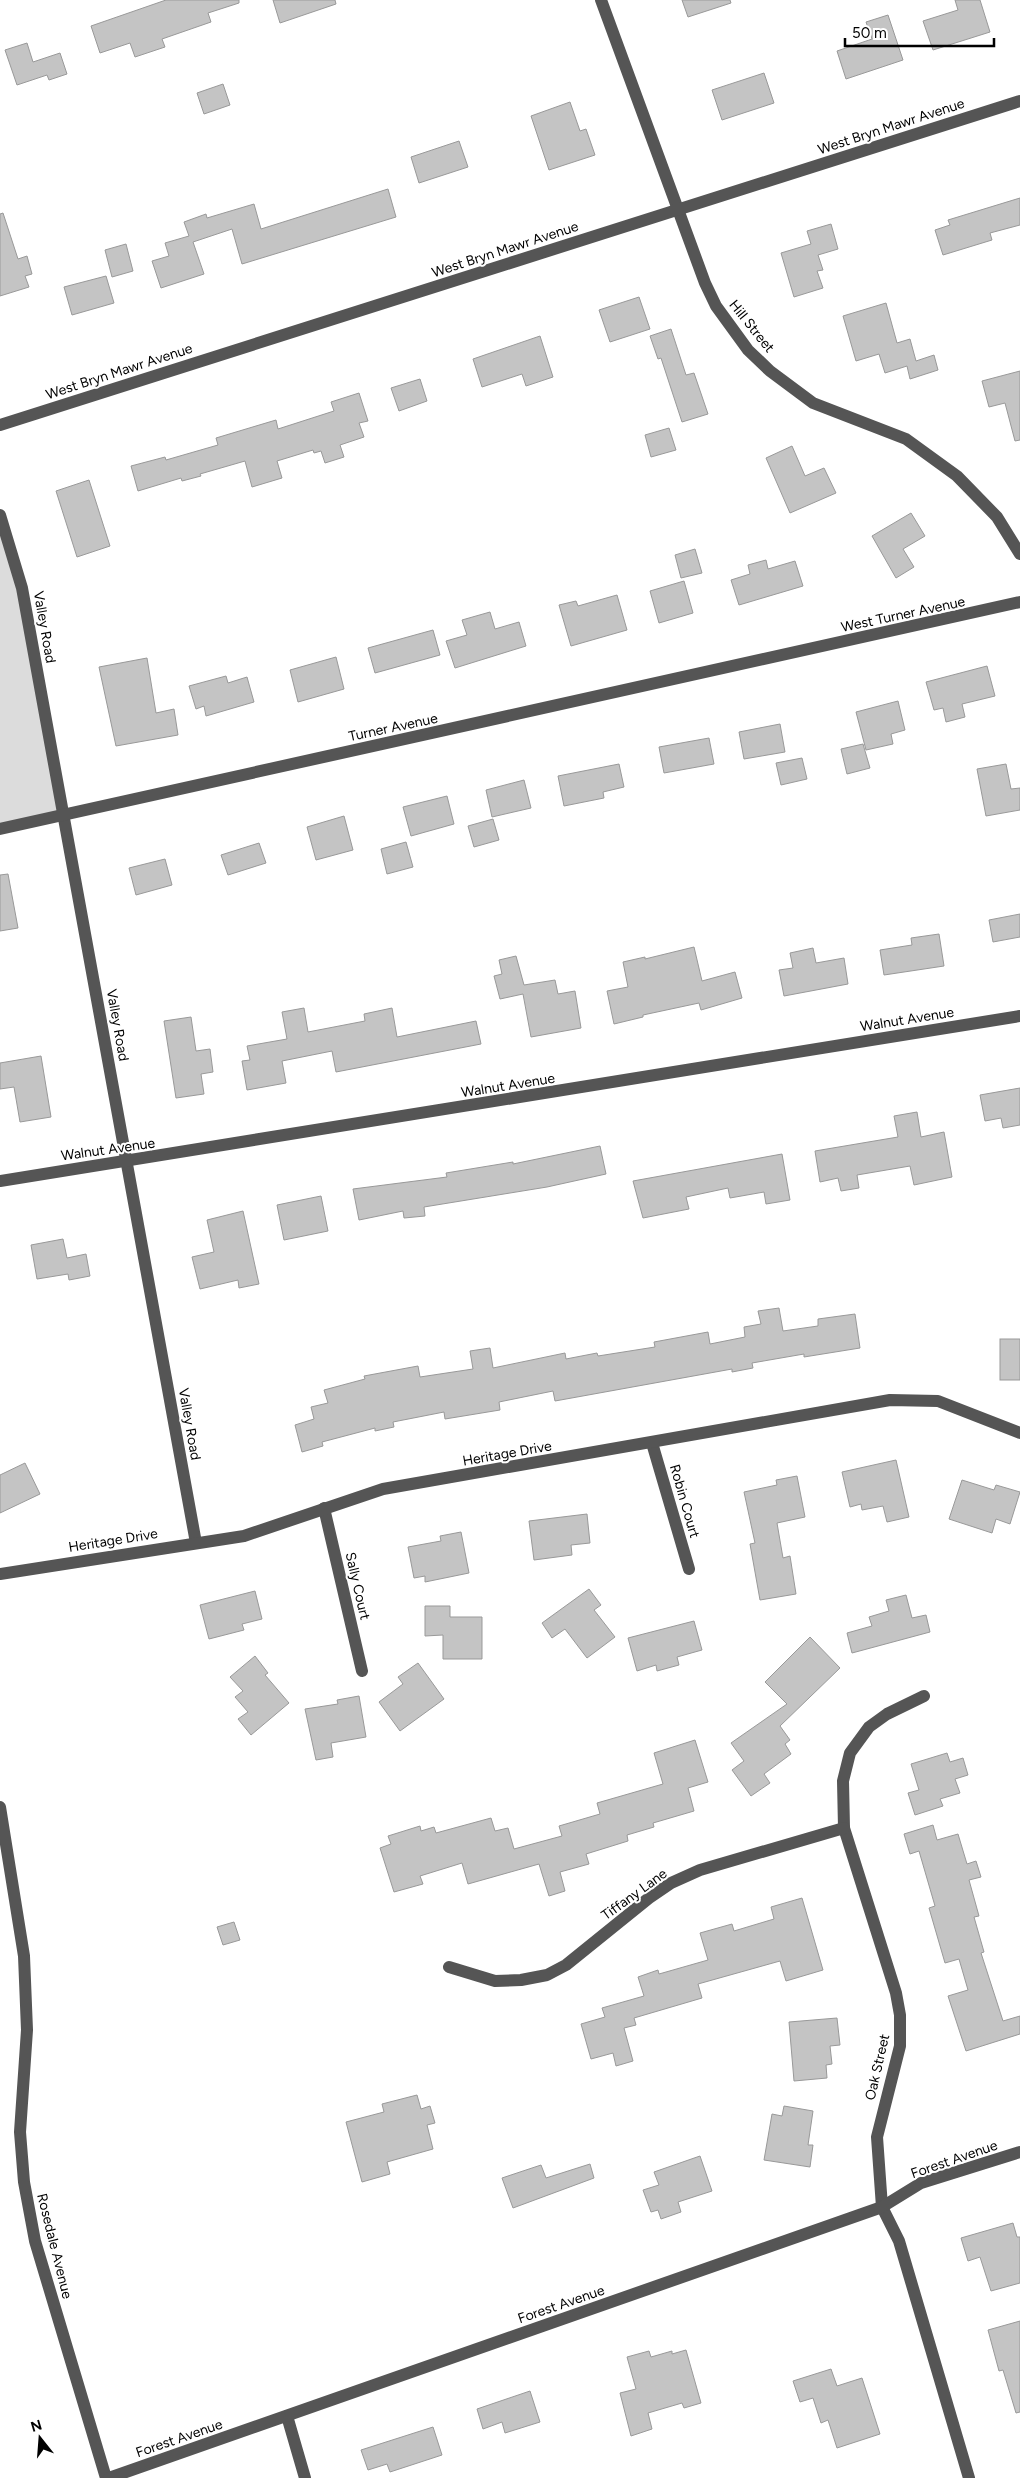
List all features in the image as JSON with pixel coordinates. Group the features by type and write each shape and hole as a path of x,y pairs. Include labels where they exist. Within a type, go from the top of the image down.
{"street":[{"name":"Hill Street","path":"601,0 705,284 716,306 748,350 770,371 813,403 906,439 958,476 997,517 1020,554"},
{"name":"West Bryn Mawr Avenue","path":"0,425 1020,101"},
{"name":"Valley Road","path":"0,515 22,588 196,1543"},
{"name":"West Turner Avenue","path":"793,654 1020,602"},
{"name":"Turner Avenue","path":"0,829 793,654"},
{"name":"Walnut Avenue","path":"0,1181 1020,1016"},
{"name":"Heritage Drive","path":"0,1574 244,1536 383,1489 904,1399 938,1402 1020,1433"},
{"name":"Robin Court","path":"652,1443 689,1569"},
{"name":"Sally Court","path":"324,1508 362,1671"},
{"name":"Oak Street","path":"924,1696 887,1714 869,1727 850,1754 843,1781 844,1828 896,1993 900,2015 900,2046 877,2137 882,2207 900,2241 969,2478"},
{"name":"Rosedale Avenue","path":"0,1807 24,1956 26,2030 20,2132 27,2202 35,2241 107,2478"},
{"name":"Tiffany Lane","path":"449,1967 495,1981 521,1980 547,1975 566,1965 649,1898 671,1883 700,1870 844,1828"},
{"name":"Forest Avenue","path":"107,2478 882,2207 921,2183 1020,2152"},
{"path":"287,2416 305,2478"}],"shaded area":[{"path":"0,515 22,588 64,815 0,829"}],"building":[{"path":"166,0 239,0 239,3 208,13 211,22 162,39 165,47 135,57 130,43 100,53 91,26"},
{"path":"273,0 335,0 336,4 280,23"},
{"path":"682,0 730,0 731,3 688,17"},
{"path":"955,0 980,0 990,32 933,50 923,21 958,10"},
{"path":"888,15 903,60 846,79 837,51 872,39 866,22"},
{"path":"27,43 33,62 60,53 67,74 49,80 47,75 17,85 5,50"},
{"path":"764,73 774,103 722,120 712,90"},
{"path":"223,84 230,105 204,114 197,93"},
{"path":"570,102 580,131 586,129 595,155 549,170 531,116"},
{"path":"459,141 468,167 419,183 411,157"},
{"path":"388,189 396,217 242,264 232,229 193,242 204,274 161,288 152,261 169,256 165,243 189,236 184,222 206,214 207,218 254,204 261,229"},
{"path":"1020,198 1020,225 990,233 992,240 943,255 935,230 950,225 948,220"},
{"path":"3,213 18,259 27,256 32,274 25,276 29,287 0,296 0,214"},
{"path":"831,224 838,249 818,255 823,270 817,271 823,288 794,297 781,253 811,244 807,231"},
{"path":"126,244 133,271 112,277 105,250"},
{"path":"106,276 114,303 72,315 64,287"},
{"path":"639,297 650,329 610,342 599,310"},
{"path":"886,303 897,343 910,339 916,361 934,355 938,370 910,379 907,366 885,373 879,354 856,361 843,316"},
{"path":"671,329 686,375 694,373 708,414 682,422 661,358 658,359 650,336"},
{"path":"540,336 553,377 526,386 522,374 482,387 473,359"},
{"path":"1020,371 1020,440 1015,441 1005,403 989,407 982,381"},
{"path":"420,379 427,401 399,411 391,388"},
{"path":"359,393 368,421 359,423 364,437 340,445 344,457 325,463 321,451 314,453 313,450 277,461 282,478 252,487 245,461 200,474 201,476 182,481 181,478 138,491 131,466 165,457 166,460 218,445 216,438 276,420 278,429 334,411 331,402"},
{"path":"669,428 676,450 651,457 645,435"},
{"path":"792,446 805,476 824,468 836,493 790,513 766,458"},
{"path":"89,480 110,546 77,557 56,491"},
{"path":"911,513 925,536 903,549 914,567 896,578 872,536"},
{"path":"695,549 702,573 681,578 675,555"},
{"path":"766,560 768,569 795,561 803,586 739,605 731,580 750,574 748,565"},
{"path":"684,581 693,613 659,623 650,591"},
{"path":"617,595 627,630 571,646 559,605 576,601 578,606"},
{"path":"490,612 495,629 519,622 526,646 455,668 446,641 467,635 462,620"},
{"path":"433,630 440,655 375,673 368,648"},
{"path":"336,657 344,689 298,702 290,670"},
{"path":"147,658 156,713 174,709 178,735 116,746 99,667"},
{"path":"987,666 995,696 962,704 965,717 946,722 943,708 934,710 926,682"},
{"path":"226,676 228,683 247,677 254,702 206,716 204,706 196,709 189,686"},
{"path":"898,701 905,730 891,734 893,744 866,750 856,712"},
{"path":"780,724 785,752 744,759 739,732"},
{"path":"709,738 714,764 664,773 659,747"},
{"path":"863,744 870,768 847,774 841,749"},
{"path":"802,758 807,779 781,785 776,763"},
{"path":"619,764 624,787 603,792 604,798 564,806 558,776"},
{"path":"1006,764 1011,789 1020,788 1020,810 986,816 977,769"},
{"path":"524,780 531,808 492,817 486,790"},
{"path":"447,796 454,824 411,836 403,807"},
{"path":"344,816 353,850 316,860 307,827"},
{"path":"493,819 499,840 474,847 468,826"},
{"path":"406,842 413,867 387,874 381,849"},
{"path":"259,843 266,863 228,875 221,855"},
{"path":"165,859 172,885 136,895 129,868"},
{"path":"8,874 18,928 0,931 0,875"},
{"path":"1020,914 1020,937 993,942 989,920"},
{"path":"939,934 944,966 884,975 880,950 912,945 911,938"},
{"path":"694,947 702,981 735,972 742,998 701,1010 699,1003 643,1015 643,1017 614,1024 607,991 628,987 623,962 645,957 645,959"},
{"path":"813,948 816,963 844,958 848,984 784,996 779,970 793,968 790,953"},
{"path":"516,956 524,985 555,980 558,994 575,991 581,1028 531,1037 523,994 500,999 494,976 502,974 499,960"},
{"path":"304,1008 308,1032 365,1021 364,1014 392,1008 397,1037 476,1021 481,1044 336,1072 332,1051 282,1061 286,1083 247,1090 242,1061 250,1060 247,1046 287,1039 282,1012"},
{"path":"191,1017 196,1051 210,1049 213,1072 201,1074 204,1094 176,1098 164,1021"},
{"path":"41,1056 51,1117 20,1122 14,1087 0,1089 0,1063"},
{"path":"1020,1088 1020,1125 1003,1128 1001,1118 985,1121 980,1095"},
{"path":"917,1112 921,1137 944,1132 952,1177 914,1185 910,1166 857,1175 859,1188 841,1191 838,1178 820,1182 815,1151 898,1137 894,1116"},
{"path":"600,1146 606,1174 547,1187 424,1207 425,1216 404,1218 403,1211 359,1220 353,1189 447,1177 446,1173 513,1162 513,1164"},
{"path":"782,1154 790,1200 766,1204 764,1192 730,1198 728,1188 686,1197 689,1209 643,1218 633,1181"},
{"path":"321,1196 328,1231 284,1240 277,1205"},
{"path":"243,1211 259,1284 239,1288 238,1280 200,1289 192,1257 214,1252 207,1220"},
{"path":"63,1239 67,1258 86,1254 90,1276 69,1280 68,1274 37,1279 31,1245"},
{"path":"779,1308 783,1331 818,1326 818,1319 855,1314 860,1348 804,1357 804,1354 752,1363 753,1368 732,1372 732,1369 555,1401 553,1391 499,1402 500,1410 445,1419 444,1412 393,1422 394,1427 375,1431 375,1428 322,1442 323,1446 302,1452 295,1425 314,1419 311,1407 328,1403 324,1390 365,1379 364,1376 418,1366 420,1377 473,1369 470,1351 490,1348 493,1368 565,1353 566,1359 597,1353 598,1356 655,1347 654,1342 708,1332 710,1344 745,1337 744,1327 761,1324 758,1311"},
{"path":"1000,1339 1020,1339 1020,1380 1000,1380"},
{"path":"896,1460 909,1517 887,1522 883,1506 862,1510 861,1504 850,1507 842,1472"},
{"path":"25,1463 40,1494 0,1513 0,1475"},
{"path":"797,1476 805,1517 777,1523 783,1558 790,1556 796,1594 760,1600 750,1544 755,1543 744,1492 777,1485 776,1480"},
{"path":"962,1480 994,1490 996,1485 1020,1492 1010,1524 996,1519 992,1533 949,1519"},
{"path":"587,1514 590,1543 571,1545 572,1555 534,1560 529,1521"},
{"path":"461,1532 469,1573 425,1582 425,1576 414,1578 408,1547 441,1541 440,1536"},
{"path":"589,1589 601,1605 594,1610 615,1637 587,1658 565,1629 552,1638 542,1623"},
{"path":"255,1591 262,1619 242,1624 244,1630 209,1639 200,1605"},
{"path":"906,1595 912,1618 926,1615 930,1632 852,1653 847,1633 872,1626 869,1617 889,1611 886,1600"},
{"path":"425,1606 450,1606 450,1617 482,1617 482,1659 443,1659 443,1635 425,1636"},
{"path":"694,1621 702,1650 677,1657 679,1665 657,1671 656,1665 637,1671 628,1638"},
{"path":"810,1637 840,1668 780,1726 790,1740 785,1744 791,1754 764,1774 770,1783 751,1796 732,1770 744,1761 731,1743 787,1704 765,1682"},
{"path":"255,1656 268,1673 265,1675 289,1703 251,1735 238,1719 248,1712 235,1697 243,1691 230,1677"},
{"path":"418,1663 444,1699 400,1731 379,1702 403,1684 398,1677"},
{"path":"359,1696 366,1737 331,1743 333,1757 316,1760 305,1709 338,1704 337,1700"},
{"path":"695,1740 708,1782 688,1788 694,1811 653,1823 654,1827 627,1835 628,1841 586,1854 589,1864 560,1872 565,1891 549,1896 539,1864 468,1884 462,1863 420,1876 423,1884 394,1892 380,1848 391,1844 388,1836 420,1826 421,1831 434,1827 436,1833 491,1818 495,1831 508,1828 514,1849 562,1836 559,1826 600,1814 597,1803 663,1784 654,1753"},
{"path":"947,1753 950,1762 963,1758 968,1775 955,1779 960,1793 940,1799 943,1806 915,1815 908,1793 919,1790 911,1764"},
{"path":"933,1825 937,1840 958,1834 967,1864 976,1861 981,1877 969,1880 979,1916 974,1917 984,1952 981,1953 1003,2021 1020,2016 1020,2034 966,2051 948,1996 968,1990 959,1959 945,1963 929,1908 935,1906 919,1851 910,1854 904,1834"},
{"path":"802,1898 823,1970 786,1981 780,1961 698,1984 702,1998 634,2018 636,2025 624,2028 633,2061 616,2066 613,2053 591,2059 581,2024 605,2017 602,2008 644,1996 638,1977 658,1970 659,1974 708,1960 700,1933 732,1924 734,1931 774,1919 771,1907"},
{"path":"234,1922 240,1940 223,1945 217,1927"},
{"path":"837,2018 840,2045 830,2046 832,2064 826,2065 827,2078 794,2081 789,2022"},
{"path":"417,2095 421,2109 430,2106 435,2123 427,2125 433,2149 387,2162 390,2174 362,2182 346,2122 384,2112 382,2104"},
{"path":"784,2106 813,2111 808,2145 813,2145 810,2167 764,2160 772,2114 782,2116"},
{"path":"700,2156 712,2191 678,2202 681,2212 661,2219 658,2210 651,2212 643,2190 659,2185 654,2172"},
{"path":"590,2164 594,2178 513,2208 502,2178 541,2165 546,2178"},
{"path":"1013,2223 1017,2237 1020,2237 1020,2283 991,2291 980,2257 968,2261 961,2238"},
{"path":"1020,2321 1020,2412 1016,2413 1003,2370 999,2371 988,2330"},
{"path":"686,2350 701,2403 684,2408 682,2403 648,2413 652,2429 631,2436 620,2393 636,2389 627,2357 649,2351 651,2357 672,2351 672,2354"},
{"path":"831,2369 837,2386 862,2378 880,2434 837,2448 828,2420 821,2423 813,2398 800,2402 793,2381"},
{"path":"530,2391 540,2422 505,2433 502,2422 483,2429 477,2409"},
{"path":"433,2427 442,2455 390,2472 387,2464 368,2470 361,2450"}]}
